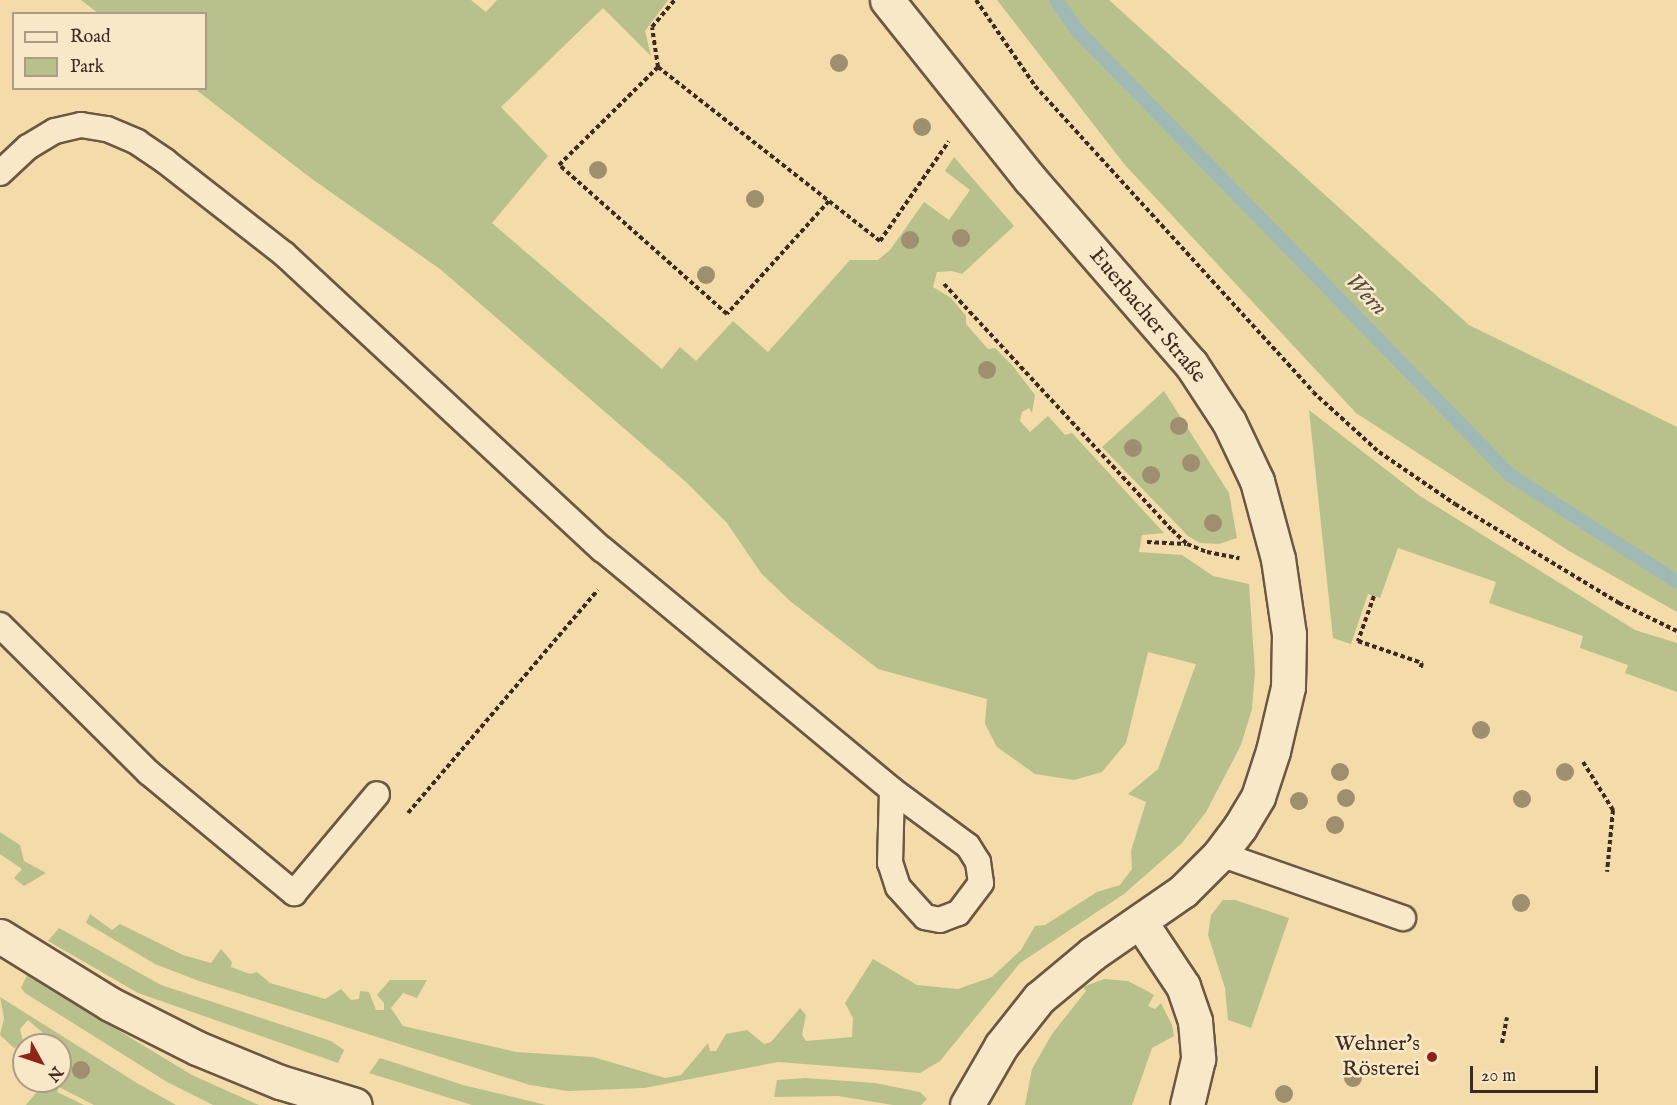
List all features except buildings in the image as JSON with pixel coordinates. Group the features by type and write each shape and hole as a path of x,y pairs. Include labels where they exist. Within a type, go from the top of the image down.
{"street":[{"name":"Euerbacher Straße","path":"887,0 974,110 1191,364 1229,422 1257,481 1278,559 1289,634 1288,687 1258,797 1220,854 1183,891 1092,954 1040,998 1001,1046 967,1105"},
{"path":"1141,922 1183,986 1195,1021 1198,1059 1187,1105"},
{"path":"0,936 111,1004 197,1048 280,1082 355,1105"}],"lane":[{"path":"0,173 28,147 55,130 81,125 99,128 137,142 284,254 620,564 892,790 944,825 968,846 978,862 981,883 958,913 940,920 925,917 898,887 890,863 892,790"},
{"path":"0,625 148,772 294,893 376,794"},
{"path":"1220,854 1403,918"}],"path":[{"path":"675,0 652,27 658,67 880,240 974,110"},
{"path":"976,0 1035,86 1313,392 1370,444 1455,504 1619,603 1677,631"},
{"path":"658,67 559,165 727,314 830,201"},
{"path":"944,284 1101,456 1187,544"},
{"path":"1147,542 1187,544 1228,557 1278,559"},
{"path":"376,794 404,818 620,564"},
{"path":"1374,596 1358,641 1422,663 1420,670"},
{"path":"1583,762 1613,810 1607,872"},
{"path":"1502,1043 1507,1017"}],"green space":[{"path":"81,0 471,0 486,12 497,0 668,0 645,31 651,56 603,8 501,107 548,156 492,223 662,369 680,347 696,361 733,321 768,352 850,260 878,260 890,250 924,202 949,220 970,190 945,171 954,157 1014,226 962,274 952,271 937,272 933,287 951,298 966,316 966,324 988,349 995,348 1012,365 1035,395 1032,413 1029,408 1022,412 1020,421 1030,432 1048,416 1065,435 1072,433 1164,533 1142,535 1139,552 1182,555 1213,576 1249,584 1255,672 1252,709 1241,745 1206,812 1182,843 1124,894 1020,963 940,1061 920,1073 778,1062 644,1088 568,1091 530,1085 199,981 155,964 86,923 90,914 112,930 120,924 183,955 211,963 221,949 232,962 231,967 250,974 257,972 270,983 325,999 341,989 351,1000 359,999 360,991 369,992 376,1010 384,1010 384,1003 377,995 390,980 427,980 417,998 403,993 391,1008 403,1026 516,1052 593,1057 665,1078 681,1075 708,1043 710,1051 716,1051 726,1034 747,1030 764,1044 771,1042 800,1008 806,1015 802,1035 806,1041 852,1037 853,1018 845,1003 873,959 917,985 958,989 992,977 1021,950 1035,926 1045,925 1097,892 1120,885 1132,869 1131,851 1146,802 1128,794 1158,769 1196,664 1148,652 1126,743 1102,772 1074,780 1035,774 997,747 985,724 987,699 878,669 790,601 761,573 727,523 686,482 440,269 312,179 196,90 207,90 207,12 97,12"},
{"path":"997,0 1109,0 1469,325 1677,427 1677,612 1569,551 1356,413 1125,165"},
{"path":"1164,391 1229,493 1237,538 1219,544 1200,543 1188,536 1102,447"},
{"path":"1309,410 1420,496 1635,630 1677,643 1677,692 1625,673 1628,665 1580,648 1583,636 1489,603 1496,582 1398,548 1380,598 1368,594 1351,644 1333,638"},
{"path":"0,832 20,845 24,861 46,873 24,886 14,878 22,869 0,854"},
{"path":"1223,900 1235,900 1289,918 1251,1028 1228,1020 1225,988 1208,935 1211,915"},
{"path":"59,928 161,985 331,1041 344,1050 338,1063 138,993 48,941"},
{"path":"27,975 192,1075 259,1105 213,1105 167,1082 25,993 21,988"},
{"path":"1104,979 1128,981 1154,995 1148,1006 1155,1009 1161,1003 1172,1025 1174,1036 1152,1048 1132,1105 1025,1105 1032,1069 1052,1034 1086,991 1083,987"},
{"path":"0,997 57,1033 43,1033 28,1020 20,1029 21,1033 12,1033 12,1046 0,1035 4,1018"},
{"path":"72,1042 176,1105 94,1105 71,1093"},
{"path":"380,1058 463,1085 546,1105 472,1105 369,1073"},
{"path":"805,1078 875,1083 920,1092 927,1099 921,1105 893,1105 838,1096 774,1097 777,1080"},
{"path":"36,1093 59,1093 84,1105 26,1105"}],"waterway":[{"name":"Wern","path":"1056,0 1077,30 1510,475 1677,582"}],"place":[{"name":"Wehner's Rösterei","path":"1432,1057"}]}
